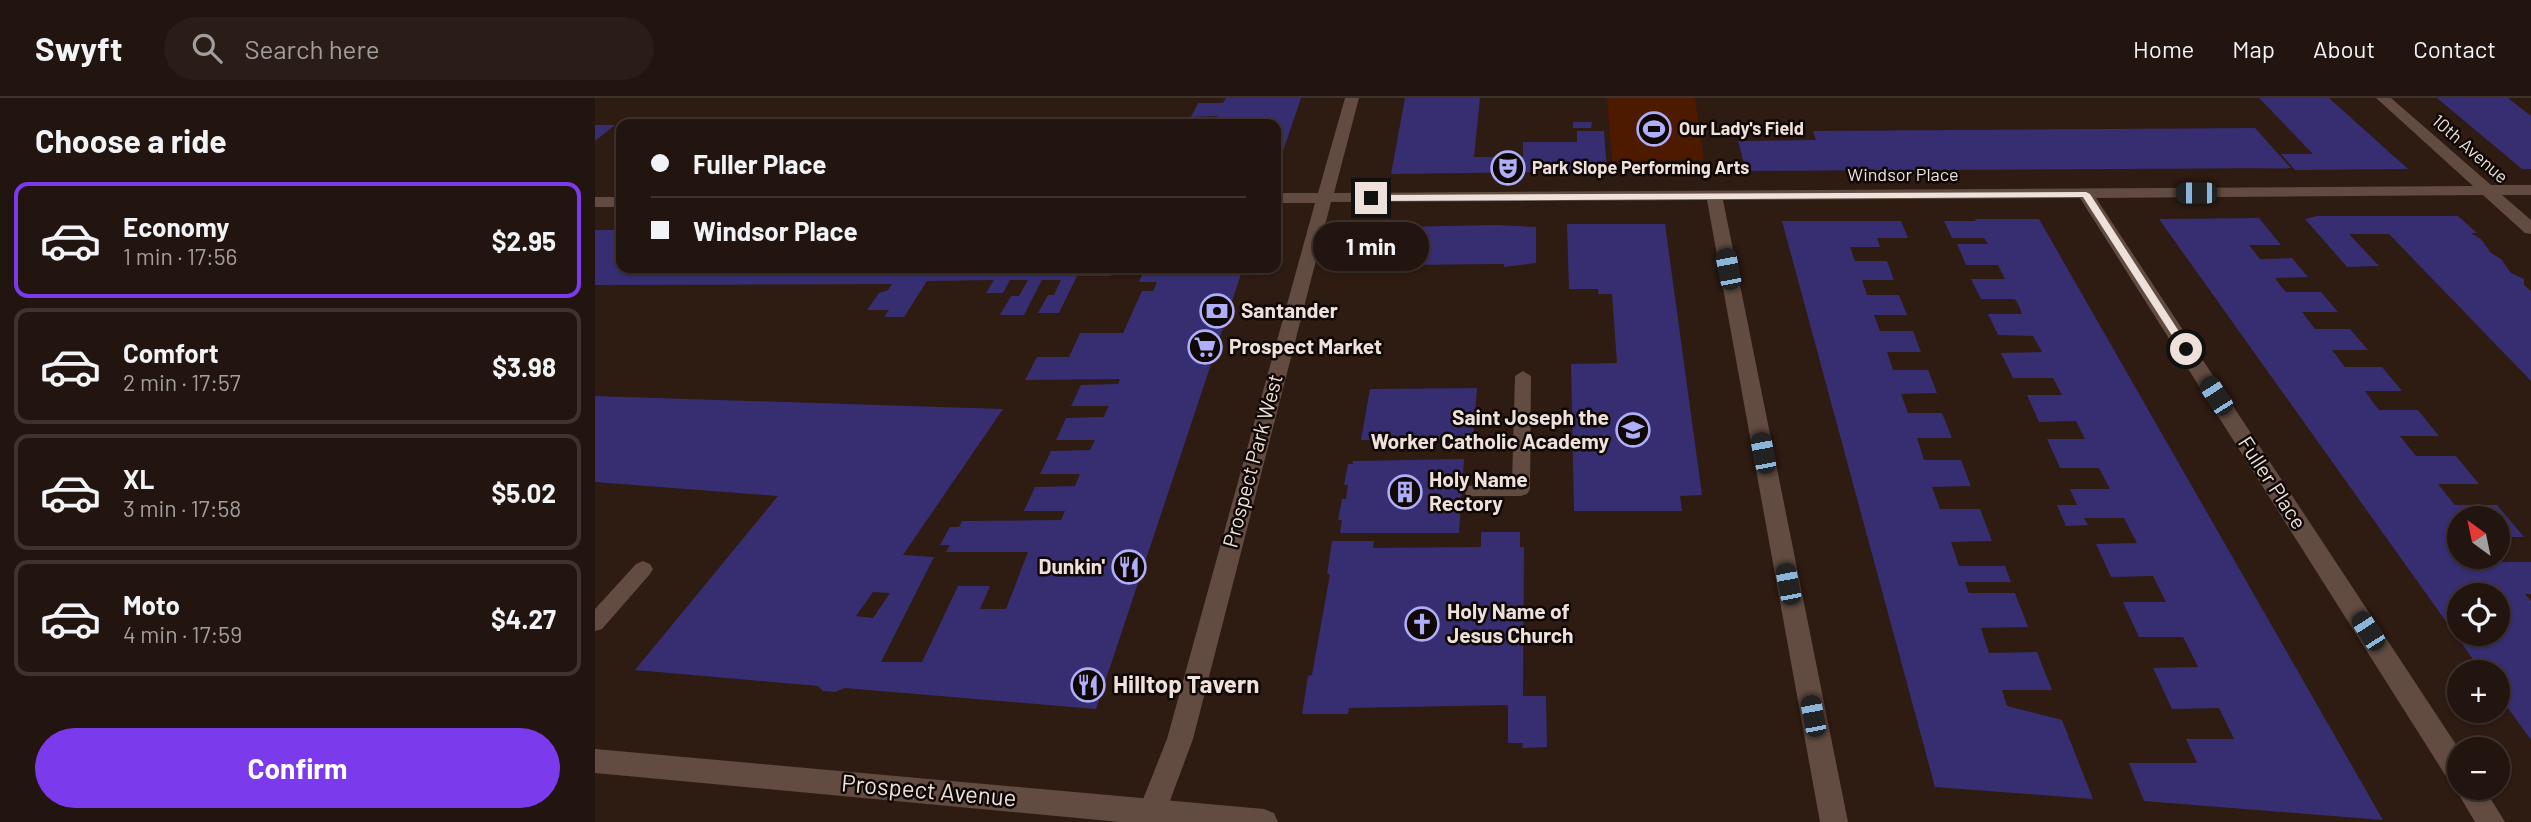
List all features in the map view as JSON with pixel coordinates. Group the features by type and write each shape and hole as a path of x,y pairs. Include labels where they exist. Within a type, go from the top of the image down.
{"street":[{"name":"Prospect Park West","path":"1150,817 1180,739 1352,98"},
{"name":"10th Avenue","path":"2383,98 2531,229"},
{"name":"Windsor Place","path":"1281,198 2531,190"},
{"name":"Fuller Place","path":"2086,194 2447,753"},
{"path":"1714,196 1834,822"},
{"path":"595,202 616,202"},
{"name":"Prospect Avenue","path":"595,761 1150,817 1263,822"},
{"path":"2477,800 2491,822"}],"lane":[{"path":"1473,491 1521,489 1523,376"},
{"path":"595,623 643,569"}],"shaded area":[{"name":"Our Lady's Field","path":"1607,98 1695,98 1704,160 1612,161"}],"building":[{"path":"1226,98 1301,98 1281,157 1281,119 1191,117 1198,103 1223,103"},
{"path":"1405,98 1480,98 1474,157 1523,157 1523,142 1577,142 1577,131 1604,131 1607,171 1391,174"},
{"path":"2259,98 2329,98 2408,169 2295,170 2281,154 2313,154"},
{"path":"2437,98 2508,98 2531,116 2531,169 2522,169"},
{"path":"1573,122 1592,122 1591,128 1573,128"},
{"path":"595,125 615,125 595,141"},
{"path":"2255,128 2291,168 1746,171 1738,141 1816,140 1813,131"},
{"path":"2317,216 2458,216 2477,233 2471,233 2501,259 2511,273 2524,279 2524,285 2531,291 2531,381 2389,234 2349,234 2379,266 2347,267 2305,219"},
{"path":"2259,218 2281,245 2249,245 2260,259 2292,258 2308,277 2275,278 2280,285 2286,292 2321,292 2338,312 2302,312 2315,329 2350,329 2368,350 2332,350 2345,367 2382,367 2402,391 2365,391 2379,410 2418,410 2439,436 2400,436 2416,456 2456,456 2479,484 2438,484 2455,505 2498,506 2447,506 2447,569 2510,569 2510,562 2531,562 2531,594 2525,594 2531,601 2531,740 2510,711 2510,660 2473,660 2463,646 2510,646 2510,583 2447,583 2447,623 2159,219"},
{"path":"1975,219 2039,219 2383,820 2144,801 2129,763 2197,763 2186,739 2234,739 2219,708 2172,709 2153,668 2198,667 2183,637 2139,637 2123,602 2166,602 2153,576 2111,577 2096,544 2137,543 2124,518 2084,518 2088,525 2066,526 2057,505 2077,505 2070,489 2110,489 2099,468 2060,468 2047,439 2085,439 2076,421 2039,422 2027,395 2062,395 2053,378 2013,378 2001,353 2042,352 2033,336 1998,335 1988,314 2022,314 2019,306 2015,299 1981,299 1971,279 2005,279 1998,265 1966,265 1957,244 1988,244 1984,238 1952,238 1944,221 1976,221"},
{"path":"1782,221 1901,221 1908,238 1877,238 1880,247 1850,247 1855,261 1887,261 1894,280 1862,280 1867,295 1899,295 1907,315 1874,315 1880,331 1913,331 1921,352 1887,352 1893,370 1928,370 1937,393 1901,394 1908,413 1942,413 1952,438 1917,438 1924,460 1961,460 1971,486 1932,487 1940,509 1980,509 1992,541 1951,542 1959,566 2005,566 2011,582 1965,582 1969,593 2015,593 2028,627 1981,628 1989,653 2037,652 2052,690 2002,690 2007,706 2062,720 2093,799 1935,787"},
{"name":"Saint Joseph the Worker Catholic Academy","path":"1567,224 1665,224 1702,495 1680,496 1682,511 1574,511 1571,364 1617,363 1612,294 1598,294 1598,289 1569,289"},
{"path":"1399,227 1536,227 1536,263 1504,267 1504,264 1392,265"},
{"path":"595,230 616,230 616,273 1112,273 1111,276 1077,276 1059,313 1038,313 1048,295 1054,295 1061,280 1042,280 1024,315 1000,315 1011,296 1019,296 1028,280 1010,280 1003,293 986,293 994,280 927,281 904,317 884,317 889,310 867,310 879,293 888,290 892,284 595,285"},
{"path":"1143,273 1241,273 1096,709 845,688 835,692 823,691 818,686 635,670 778,496 595,482 595,396 1003,409 903,555 934,557 881,662 922,662 958,586 990,586 980,609 1006,609 1028,552 946,552 950,545 940,545 950,527 959,527 962,521 1061,520 1065,511 1024,511 1035,487 1075,486 1080,474 1040,474 1051,451 1090,450 1095,440 1056,440 1066,418 1104,417 1109,406 1071,406 1081,385 1118,384 1120,379 1025,380 1037,357 1069,357 1080,333 1123,333 1142,291 1153,291 1157,282 1139,282","holes":["873,592 890,593 873,618 856,616"]},
{"path":"1477,388 1473,440 1361,440 1370,389"},
{"name":"Holy Name Rectory","path":"1464,459 1459,533 1340,533 1342,520 1338,520 1348,485 1344,485 1348,464 1353,464 1353,461"},
{"path":"2510,520 2524,537 2510,537"},
{"name":"Holy Name of Jesus Church","path":"1481,532 1520,532 1520,547 1524,547 1523,696 1546,696 1547,747 1522,748 1523,743 1508,743 1508,705 1349,708 1348,714 1302,714 1308,676 1312,675 1330,574 1327,574 1332,541 1374,541 1373,548 1481,547"}],"place":[{"name":"Our Lady's Field","path":"1654,129"},
{"name":"Park Slope Performing Arts","path":"1508,168"},
{"name":"Santander","path":"1217,311"},
{"name":"Prospect Market","path":"1205,347"},
{"name":"Saint Joseph the Worker Catholic Academy","path":"1633,430"},
{"name":"Holy Name Rectory","path":"1405,492"},
{"name":"Dunkin'","path":"1129,567"},
{"name":"Holy Name of Jesus Church","path":"1422,624"},
{"name":"Hilltop Tavern","path":"1088,685"}],"route":[{"path":"1371,198 2086,194 2186,349"}]}
